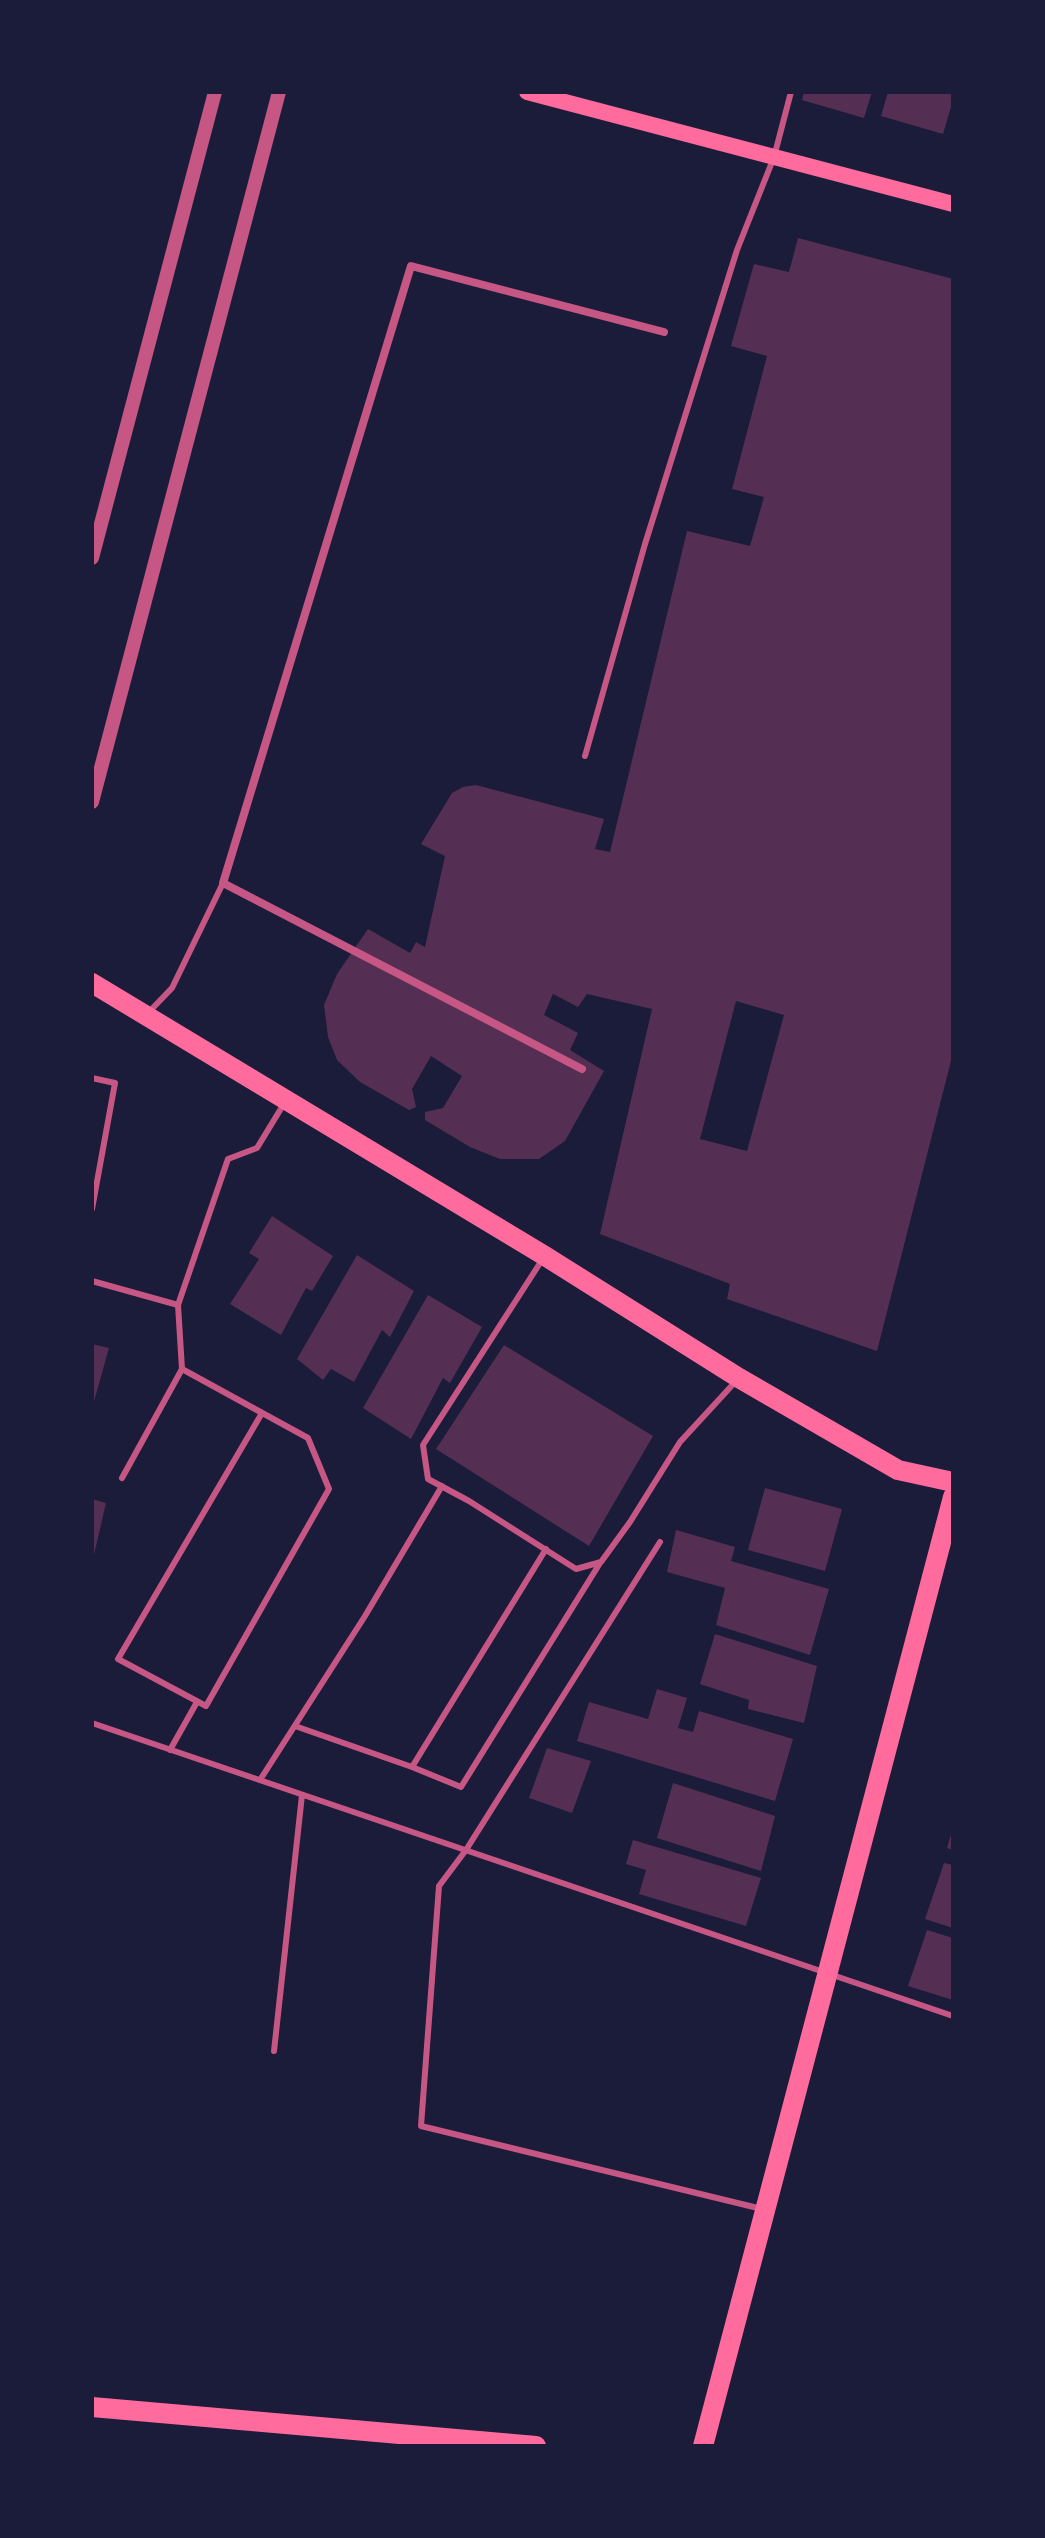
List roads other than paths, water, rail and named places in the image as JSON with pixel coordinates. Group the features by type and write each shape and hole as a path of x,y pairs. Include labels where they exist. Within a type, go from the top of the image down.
{"main road":[{"path":"527,92 953,204"},
{"path":"92,983 545,1256 739,1378 898,1470 953,1482"},
{"path":"703,2446 953,1497"},
{"path":"92,2407 536,2446"}],"street":[{"path":"92,558 215,92"},
{"path":"92,802 279,92"},
{"path":"582,1069 223,883 411,266 664,332"}],"lane":[{"path":"585,756 645,544 737,250 774,157 791,92"},
{"path":"146,1016 172,988 223,883"},
{"path":"92,1078 115,1083 92,1209"},
{"path":"122,1478 182,1369 178,1305 228,1159 257,1148 286,1101"},
{"path":"545,1256 423,1445 428,1479 576,1569 601,1562"},
{"path":"92,1281 178,1305"},
{"path":"182,1369 308,1438 329,1489 206,1706 118,1659 262,1413"},
{"path":"295,1726 461,1787 680,1442 739,1378"},
{"path":"260,1780 365,1616 442,1486"},
{"path":"660,1542 466,1850 439,1886 421,2126 765,2210"},
{"path":"412,1767 546,1549"},
{"path":"170,1750 197,1702"},
{"path":"92,1723 953,2016"},
{"path":"274,2051 302,1795"}]}
